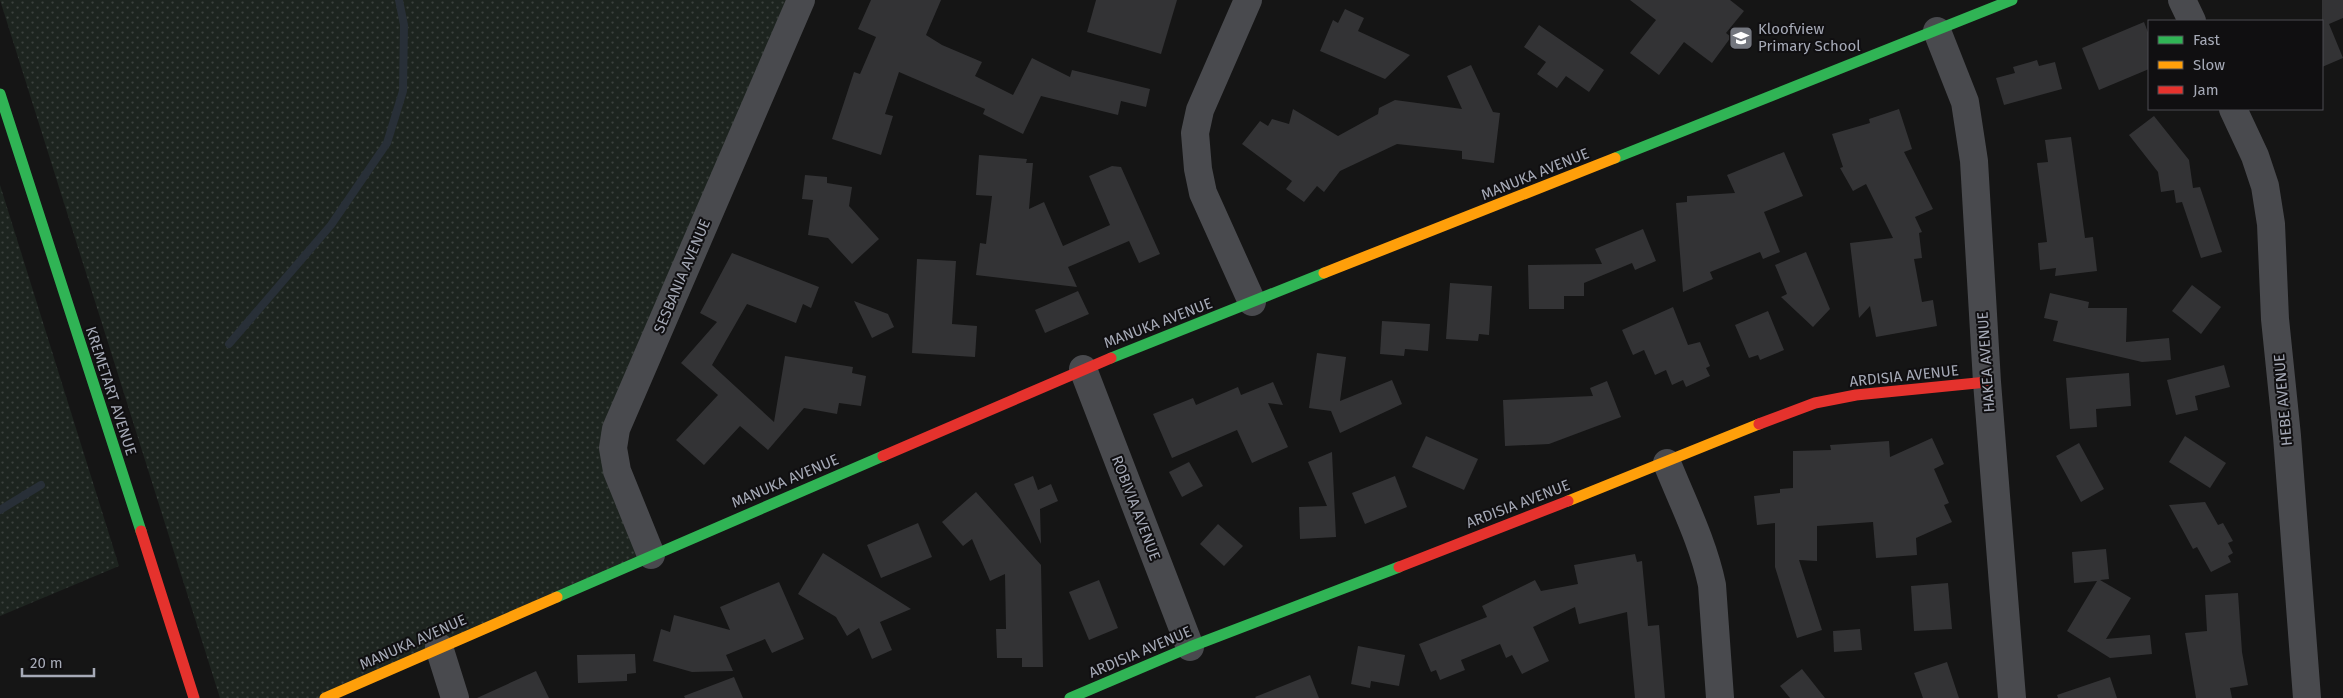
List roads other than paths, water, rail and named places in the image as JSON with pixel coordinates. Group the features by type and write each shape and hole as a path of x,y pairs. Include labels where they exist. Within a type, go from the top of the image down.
{"street":[{"name":"SESBANIA AVENUE","path":"650,555 617,471 613,448 616,429 801,0"},
{"path":"1248,0 1200,110 1195,133 1198,169 1203,194 1252,302"},
{"name":"MANUKA AVENUE","path":"325,698 650,555 1083,369 2012,0"},
{"path":"2182,0 2192,20"},
{"name":"HAKEA AVENUE","path":"1937,31 1965,102 1971,144 1987,382 2012,698"},
{"name":"KREMETART AVENUE","path":"0,94 194,698"},
{"name":"HEBE AVENUE","path":"2233,110 2255,156 2265,186 2271,224 2275,319 2287,436 2307,698"},
{"name":"ROBIVIA AVENUE","path":"1083,369 1190,647"},
{"name":"ARDISIA AVENUE","path":"1070,698 1190,647 1667,463 1776,417 1815,403 1856,395 1987,382"},
{"path":"1667,463 1703,548 1709,570 1712,585 1720,698"},
{"path":"439,647 455,698"}],"waterway":[{"path":"229,344 331,225 387,143 403,91 404,25 399,0"},
{"path":"0,510 41,485"}],"place":[{"name":"Kloofview Primary School","path":"1741,38"}]}
